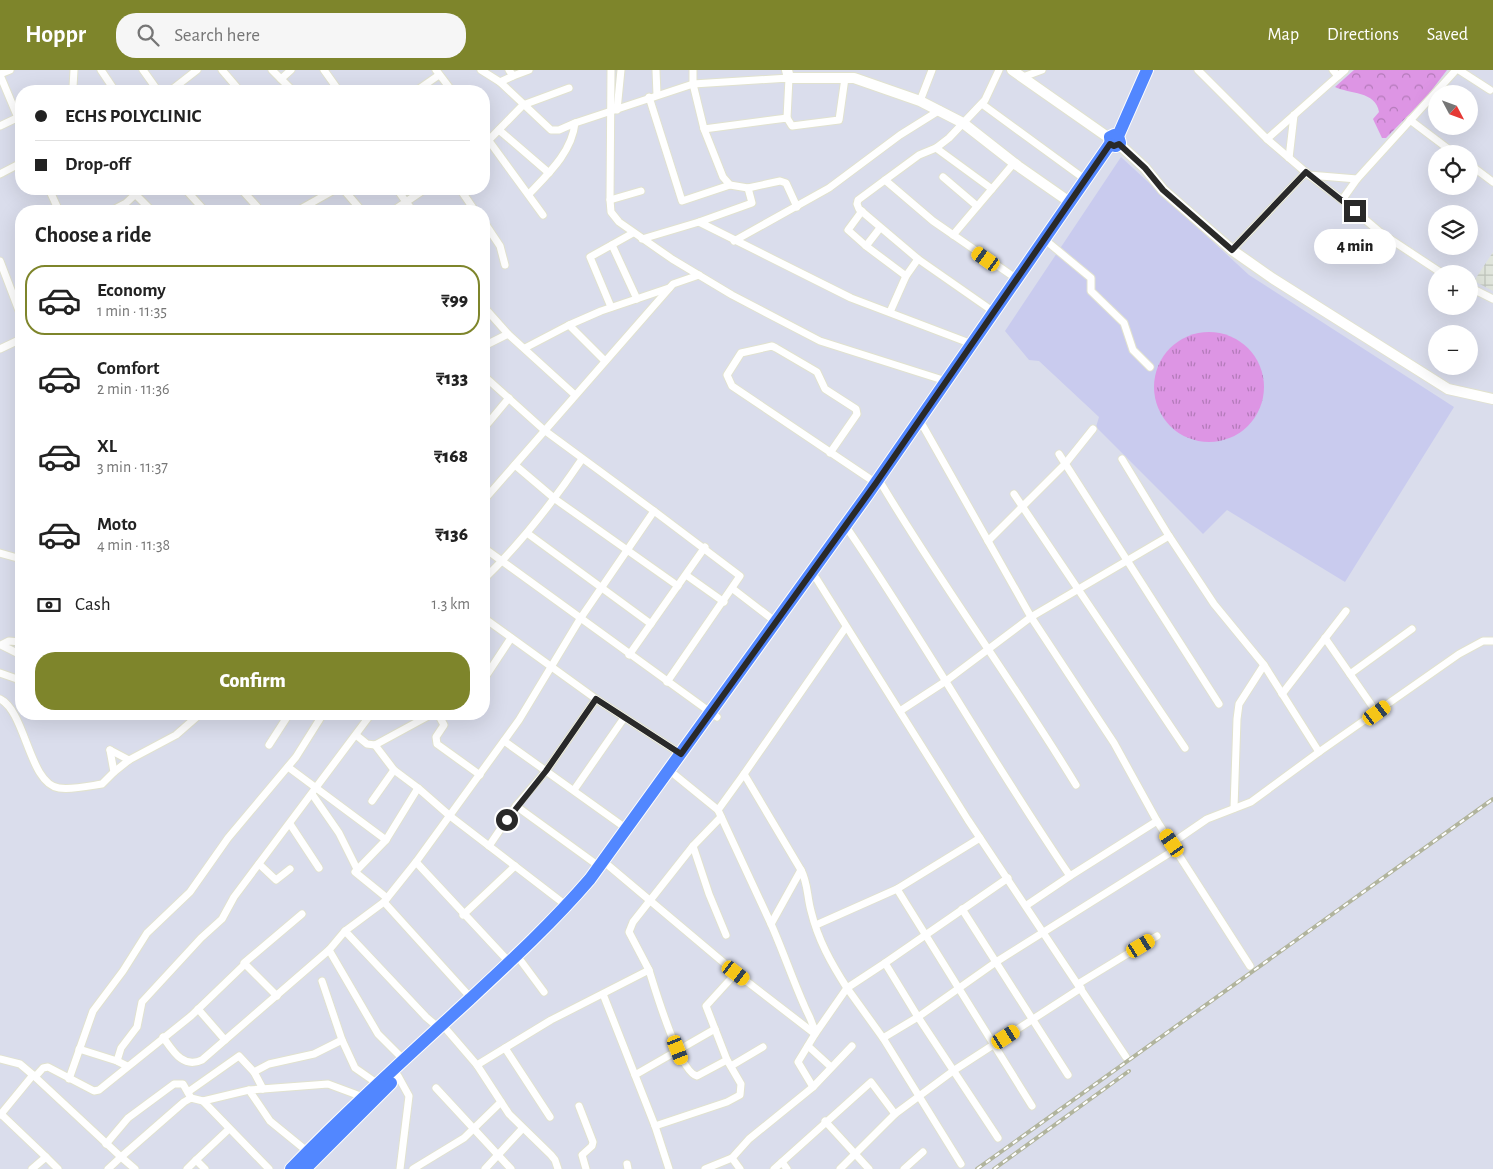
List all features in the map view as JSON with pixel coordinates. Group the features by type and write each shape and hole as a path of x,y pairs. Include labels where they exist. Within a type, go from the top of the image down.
{"highway":[{"path":"921,424 946,381 1114,141 1140,70"},
{"path":"305,1169 395,1073 572,910 675,775 776,622 879,484 1050,244 1114,141 1147,70"},
{"path":"291,1169 363,1097 395,1073 404,1060 443,1028 471,998 515,962 604,866 627,829 681,754 714,715 816,578 879,484"}],"street":[{"path":"10,70 0,75 15,106"},
{"path":"73,85 74,70"},
{"path":"101,70 111,85"},
{"path":"143,70 154,85"},
{"path":"178,85 197,70"},
{"path":"222,70 235,85"},
{"path":"272,70 288,85"},
{"path":"281,79 291,70"},
{"path":"324,70 335,85"},
{"path":"481,70 500,82 551,130 559,130 653,96 693,84 788,74 852,75 920,101 963,123 1014,164 1071,203"},
{"path":"500,82 511,73 529,70"},
{"path":"612,70 610,200 611,212 619,222 642,239 732,295 820,341 946,381"},
{"path":"619,108 622,70"},
{"path":"656,70 653,96 682,201 730,185 748,188 784,182 797,207"},
{"path":"693,70 693,84 704,129 718,168 730,185"},
{"path":"920,101 932,70"},
{"path":"994,312 918,259 880,228 857,204 858,200 919,154 936,148 963,123 982,104 999,70"},
{"path":"1012,70 1114,141 1145,168 1163,190 1232,250 1272,278 1448,389 1493,399"},
{"path":"1023,77 1042,70"},
{"path":"1198,70 1267,139 1307,174 1382,233 1430,265"},
{"path":"1267,139 1336,73 1345,70"},
{"path":"1342,200 1357,179 1458,70 1492,89"},
{"path":"423,85 437,72 447,85"},
{"path":"788,74 787,118 792,126 815,125 839,120 852,75"},
{"path":"490,139 524,105 569,88"},
{"path":"982,104 1086,180"},
{"path":"734,241 797,207 862,165 900,135 940,110"},
{"path":"1289,158 1294,115"},
{"path":"0,126 15,118"},
{"path":"704,129 787,118"},
{"path":"1410,120 1443,145"},
{"path":"529,194 549,173 573,140 575,123"},
{"path":"499,130 549,173"},
{"path":"490,148 529,194 543,215"},
{"path":"936,148 992,189"},
{"path":"953,235 1014,164"},
{"path":"0,174 15,166"},
{"path":"1478,171 1493,182"},
{"path":"1232,250 1307,174"},
{"path":"1307,174 1357,179"},
{"path":"943,177 977,206"},
{"path":"885,180 933,221 1017,279"},
{"path":"642,239 699,222 752,203 748,188"},
{"path":"610,200 640,191"},
{"path":"119,205 133,195"},
{"path":"190,195 200,205"},
{"path":"246,195 256,205"},
{"path":"308,205 325,195"},
{"path":"348,195 357,205"},
{"path":"401,195 408,205"},
{"path":"402,205 416,195"},
{"path":"862,211 848,230 906,276"},
{"path":"699,222 734,241 813,277 851,298 972,344"},
{"path":"866,246 880,228"},
{"path":"490,231 500,246 505,265"},
{"path":"612,307 590,257 634,233"},
{"path":"1050,244 1091,278 1091,291 1124,323 1133,350 1150,367"},
{"path":"612,245 637,299"},
{"path":"890,312 906,276 918,259"},
{"path":"0,261 15,300"},
{"path":"490,493 669,288 673,284 699,275"},
{"path":"526,348 569,325 612,307 669,288"},
{"path":"1478,292 1493,299"},
{"path":"490,314 508,334 526,348 575,395"},
{"path":"569,325 605,361"},
{"path":"490,343 508,334"},
{"path":"0,349 15,343"},
{"path":"830,453 857,414 856,409 825,389 817,372 776,348 764,347 741,353 726,375 732,386 830,453 879,484 920,549 1034,717 1076,785"},
{"path":"490,381 544,430 738,572 740,579 733,590 667,682"},
{"path":"490,421 509,398"},
{"path":"921,424 1032,617 1114,742 1158,822 1250,966"},
{"path":"988,541 1065,464 1093,429"},
{"path":"1059,454 1219,704"},
{"path":"490,573 502,562 555,499 582,459"},
{"path":"1122,459 1169,536 1214,604 1264,665 1319,752"},
{"path":"515,465 555,499 678,586"},
{"path":"1014,494 1185,748"},
{"path":"163,1037 181,1058 190,1064 202,1060 329,950 345,931 386,900 504,741 580,619 654,511"},
{"path":"849,531 897,602 1023,807 1070,876"},
{"path":"527,533 652,624"},
{"path":"900,711 946,681 1032,617 1169,536"},
{"path":"629,655 706,547"},
{"path":"490,553 714,715"},
{"path":"1,555 15,558"},
{"path":"686,575 724,602"},
{"path":"816,578 980,838 1126,1056"},
{"path":"733,590 776,622"},
{"path":"1282,694 1346,611"},
{"path":"490,622 596,699 681,754"},
{"path":"763,1047 697,1076 693,1075 681,1060 648,970 629,932 649,902 719,813 846,627"},
{"path":"1350,674 1412,629"},
{"path":"490,670 511,638"},
{"path":"1325,638 1377,713"},
{"path":"15,642 8,641 2,645 15,652"},
{"path":"883,1038 1174,846 1207,819 1251,802 1459,654 1483,641 1493,641"},
{"path":"1234,808 1239,704 1264,665"},
{"path":"0,673 15,678"},
{"path":"0,699 4,701 15,718"},
{"path":"490,846 516,806 546,771 596,699"},
{"path":"574,790 624,718"},
{"path":"16,720 44,780 57,788 102,784 129,760 176,734 193,720"},
{"path":"268,746 285,720"},
{"path":"69,1079 93,1011 123,971 147,933 190,892 228,838 288,767 320,720"},
{"path":"117,1061 121,1048 137,1027 140,1007 146,997 222,919 234,897 367,720"},
{"path":"356,735 367,744 376,745 421,720"},
{"path":"441,720 444,725 436,737 438,744 480,775"},
{"path":"504,741 627,829"},
{"path":"376,745 394,770 450,816 567,906"},
{"path":"114,772 110,750 129,760"},
{"path":"288,767 314,791 386,840"},
{"path":"372,801 394,770"},
{"path":"744,774 801,870 826,957 883,1038 961,1164"},
{"path":"675,775 719,813 789,964 804,1007 813,1020 815,1034"},
{"path":"357,869 386,840 418,788"},
{"path":"314,791 339,833 357,869 355,872 386,900 471,998"},
{"path":"516,806 604,866 815,1034"},
{"path":"1026,905 1158,822"},
{"path":"290,824 319,868"},
{"path":"816,925 898,889 980,838"},
{"path":"693,846 709,894 726,935"},
{"path":"416,862 463,915 515,962 544,992"},
{"path":"260,864 276,880 290,869"},
{"path":"463,915 515,866"},
{"path":"771,924 801,870"},
{"path":"813,1087 798,1062 847,988 1008,878"},
{"path":"898,889 1032,1106"},
{"path":"962,909 1068,1075"},
{"path":"58,1169 1,1114 34,1076 43,1068 48,1067 94,1091 99,1090 198,1009 245,964 302,914"},
{"path":"345,931 426,1017 443,1028 477,1065 501,1102 522,1129 551,1155 558,1169"},
{"path":"840,1169 856,1155 894,1114 918,1096 1157,936"},
{"path":"329,950 378,1034 404,1060"},
{"path":"886,963 953,1071 998,1138"},
{"path":"245,964 277,996"},
{"path":"477,1065 551,1020 648,970"},
{"path":"655,1126 728,1102 740,1095 741,1084 729,1063 706,1006 736,973"},
{"path":"322,981 342,1040 355,1068 378,1084"},
{"path":"603,994 655,1126 669,1169"},
{"path":"198,1009 225,1040"},
{"path":"635,1075 715,1030"},
{"path":"254,1072 269,1064 314,1054 342,1040"},
{"path":"808,1046 831,1067"},
{"path":"705,1169 732,1158 748,1139 813,1087 852,1046"},
{"path":"505,1048 550,1118"},
{"path":"79,1049 127,1066"},
{"path":"108,1169 190,1095 237,1056 242,1057 254,1072 263,1089"},
{"path":"0,1059 20,1064 135,1169"},
{"path":"395,1073 409,1096 400,1169"},
{"path":"774,1169 870,1082 894,1114"},
{"path":"106,1144 128,1118 174,1084 183,1084 190,1095 203,1101 269,1169"},
{"path":"203,1101 249,1090 328,1084 363,1097"},
{"path":"436,1088 511,1169"},
{"path":"249,1090 270,1121 308,1152"},
{"path":"413,1169 450,1148 474,1129 501,1102"},
{"path":"579,1106 593,1142 592,1146 582,1155 586,1169"},
{"path":"825,1121 869,1169"},
{"path":"187,1169 229,1129"},
{"path":"485,1169 522,1129"},
{"path":"904,1169 923,1152"},
{"path":"32,1169 46,1157"},
{"path":"732,1158 740,1169"},
{"path":"196,1160 205,1169"},
{"path":"782,1162 788,1169"}],"shaded area":[{"path":"1121,157 1249,275 1454,407 1345,582 1227,510 1203,534 1096,427 1099,417 1039,361 1029,360 1005,331"},
{"path":"1493,252 1493,291 1478,283 1478,275"}],"green space":[{"path":"1354,70 1447,70 1436,85 1428,85 1428,95 1386,138 1382,138 1373,119 1379,112 1373,100 1361,94 1335,87"},
{"path":"1209,332 1230,336 1248,348 1260,366 1264,387 1260,408 1248,426 1230,438 1209,442 1188,438 1170,426 1158,408 1154,387 1158,366 1170,348 1188,336"}],"railway":[{"path":"977,1169 1493,799"},
{"path":"994,1169 1129,1071"}],"route":[{"path":"507,820 516,806 546,771 596,699 681,754 914,429 1110,144 1112,146 1119,144 1145,168 1163,190 1232,250 1306,172 1355,211"}]}
